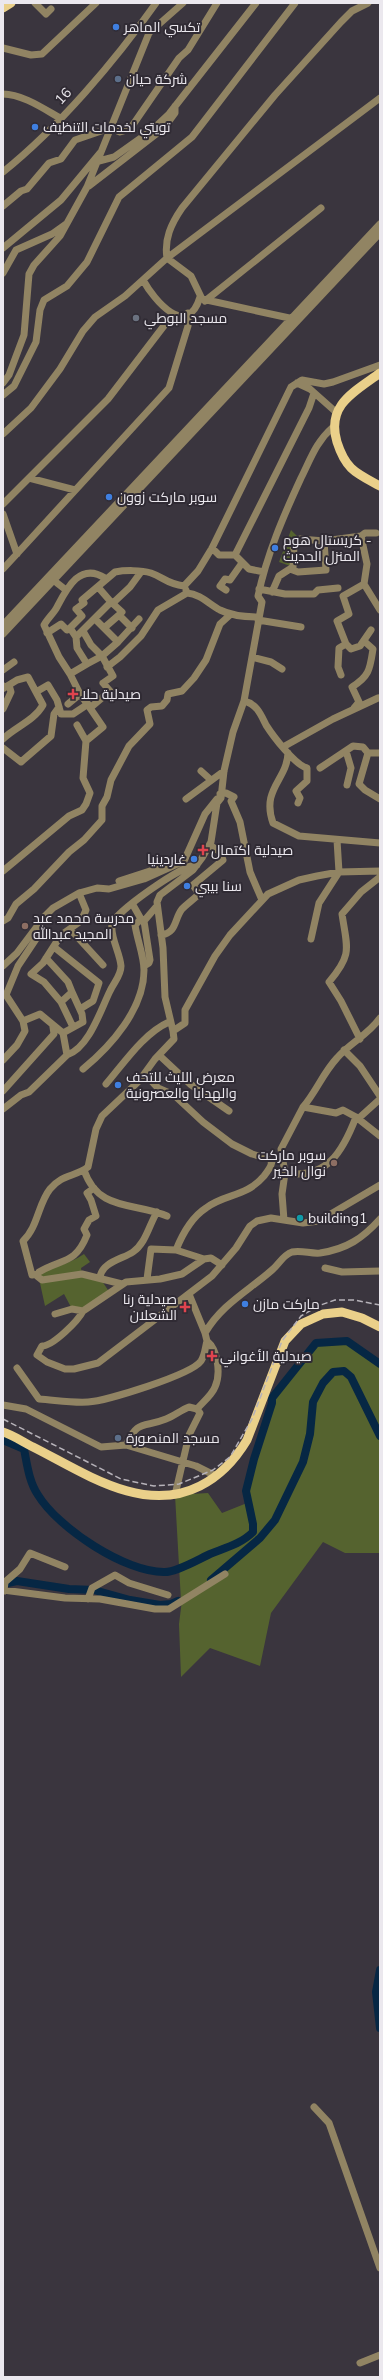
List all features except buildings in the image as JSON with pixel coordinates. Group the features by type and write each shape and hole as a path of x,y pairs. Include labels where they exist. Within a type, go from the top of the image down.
{"main road":[{"path":"3,8 11,3"},
{"path":"380,373 351,394 337,413 333,427 340,450 349,468 380,486"},
{"path":"3,1432 125,1492 175,1495 195,1489 230,1465 247,1440 285,1341 301,1324 324,1314 342,1312 362,1318 380,1327"}],"street":[{"path":"35,3 46,14 51,9"},
{"path":"3,48 31,55 42,54 96,3"},
{"name":"16","path":"3,172 60,118 136,32 156,3"},
{"path":"3,383 9,375 24,335 28,274 34,264 50,250 69,221 87,187 99,161 110,128 147,38 157,24 182,3"},
{"path":"3,206 21,191 27,189 49,163 61,159 75,140 110,128 120,132 130,129 179,58 188,50 217,3"},
{"path":"99,161 114,158 152,130 175,106 256,3"},
{"path":"3,395 14,386 36,342 40,310 44,300 67,286 87,262 119,197 192,137 295,3"},
{"path":"202,299 191,276 167,258 166,240 173,222 182,208 275,95 352,11 368,3"},
{"path":"146,18 157,24"},
{"path":"136,32 147,38"},
{"path":"3,94 9,94 37,105 60,118"},
{"path":"3,434 31,408 89,324 143,280 167,258 380,98"},
{"path":"87,187 164,128 175,113 175,106"},
{"path":"3,248 61,200 102,151"},
{"path":"143,280 157,302 173,314 182,315 188,313 202,299 321,208"},
{"path":"3,273 16,250 52,234 69,221"},
{"path":"26,610 380,224"},
{"path":"3,634 6,623 294,319 380,233"},
{"path":"202,299 294,319"},
{"path":"3,569 169,388 188,326 188,313"},
{"path":"3,504 108,399 173,314"},
{"path":"184,586 198,571 212,548 273,427 284,399 291,387 302,380 324,384 333,382 380,365"},
{"path":"297,383 307,386 337,413"},
{"path":"235,555 303,421 314,392"},
{"path":"3,426 12,426"},
{"path":"94,1188 87,1193 96,1216 89,1220 84,1229 87,1235 78,1252 67,1261 42,1270 38,1274 32,1275 23,1241 31,1230 50,1189 66,1176 84,1170 90,1164 96,1129 102,1116 145,1074 159,1054 174,1039 169,1022 165,997 161,935 156,907 160,895 197,865 210,845 217,803 221,798 220,794 224,771 236,724 244,701 262,602 258,596 264,572 279,524 312,452 323,437 333,427"},
{"path":"29,478 75,490"},
{"path":"3,514 18,554"},
{"path":"272,592 279,576 290,570 294,562 294,545 300,539 324,541 361,536 365,533 376,533"},
{"path":"361,536 367,564 364,584 380,610"},
{"path":"290,570 298,572 326,570 324,541"},
{"path":"212,548 219,555 235,555 249,569 264,572"},
{"path":"6,623 39,602 76,563 83,549"},
{"path":"226,590 220,586 225,579 230,580 242,562"},
{"path":"47,633 61,624 67,630 70,628 82,616 76,610 84,603 82,600 98,587 105,578 121,571 152,573 168,582 184,586"},
{"path":"76,637 112,602 130,588 140,572"},
{"path":"86,741 103,727 80,694 44,625 57,607 66,590 82,575 96,573 105,578"},
{"path":"57,583 66,590"},
{"path":"364,584 343,596 349,614 337,621 346,644 351,649 360,646 371,630"},
{"path":"184,586 187,593"},
{"path":"98,587 122,612 104,628"},
{"path":"260,589 272,592 314,594 318,590 338,588"},
{"path":"107,667 134,643 158,610 187,593 196,595 231,614 301,627"},
{"path":"3,921 8,918 16,904 34,889 69,852 97,827 102,820 102,806 107,797 111,780 129,746 150,724 147,710 151,707 162,706 167,700 168,694 182,691 187,687 206,660 220,624 231,614"},
{"path":"119,615 132,628"},
{"path":"95,619 118,642"},
{"path":"70,674 102,656 118,642 139,619"},
{"path":"70,628 76,637 77,648 87,664"},
{"path":"36,692 48,685 61,714 73,714 89,706 110,691 104,684 113,676 102,656 91,645 83,631"},
{"path":"126,634 134,643"},
{"path":"352,710 359,702 352,687 370,671 373,649 364,641"},
{"path":"342,675 338,667 340,648 346,644"},
{"path":"252,657 271,662 282,669"},
{"path":"3,670 14,662"},
{"path":"3,709 11,692 6,686 28,676 43,706 40,711 12,730 3,740"},
{"path":"68,704 80,694"},
{"path":"285,750 352,710 378,698"},
{"path":"244,701 261,714 266,726 285,750 301,766 306,768 307,781 296,791 300,798 298,802"},
{"path":"3,748 21,762 51,736 54,714 59,707"},
{"path":"3,871 86,804 90,793 83,778 86,741 77,725"},
{"path":"320,768 346,750 356,746 364,747 368,753 359,784 365,790 380,799"},
{"path":"285,750 287,762 273,787 269,802 273,823 299,836 337,840 366,840 380,844"},
{"path":"346,750 351,768 347,784"},
{"path":"368,753 380,753"},
{"path":"202,771 211,780"},
{"path":"186,799 224,771"},
{"path":"3,966 17,953 44,917 53,908 79,893 97,888 109,889 144,879 184,861 185,855 205,814 220,794 226,793 234,797 231,802 238,815 250,872 262,900"},
{"path":"311,939 319,903 339,872 337,840"},
{"path":"161,935 170,932 176,925 182,910 199,894 193,885 223,860 220,852 210,845"},
{"path":"3,1109 21,1095 29,1092 61,1063 67,1055 73,1052 86,1037 102,1011 110,990 120,972 112,924 118,914 133,905 170,875 192,865 197,865"},
{"path":"172,1031 185,1024 185,1010 216,956 240,923 268,894 299,880 339,872 380,871"},
{"path":"360,1039 329,982 346,958 348,946 342,914 361,892 380,877"},
{"path":"73,1027 60,1002 44,982 31,974 46,958 61,935 79,924 85,912 79,893"},
{"path":"133,905 142,920"},
{"path":"82,1069 108,1044 130,1016 143,979 144,966 135,925 156,907"},
{"path":"3,1060 17,1045 25,1031 23,1021 6,995 21,959 38,936 44,917"},
{"path":"70,930 102,965"},
{"path":"54,947 99,983 93,1001 80,1009"},
{"path":"46,958 68,982 80,1009 83,1022 63,1033"},
{"path":"60,1002 72,992"},
{"path":"23,1021 40,1014 53,1027 63,1033 67,1055"},
{"path":"284,1220 282,1194 285,1163 282,1159 282,1149 284,1142 303,1107 328,1069 344,1050 360,1039 380,1018"},
{"path":"106,1084 158,1026 169,1022"},
{"path":"3,1091 54,1034 53,1027"},
{"path":"285,1173 309,1172 330,1163 341,1149 358,1117 380,1095 360,1066 344,1050"},
{"path":"159,1054 190,1084 229,1111"},
{"path":"145,1074 158,1088 174,1095 203,1122 232,1144 252,1154 272,1160 282,1159"},
{"path":"303,1107 336,1113 343,1110 358,1117 380,1136"},
{"path":"176,1250 185,1230 205,1208 219,1201 240,1194 254,1186 270,1168 272,1160"},
{"path":"84,1170 94,1188 101,1196 110,1202 137,1210 157,1212 167,1216"},
{"path":"204,1259 182,1274 160,1279 147,1279 122,1284 83,1311 76,1321 51,1345 42,1346 37,1355 47,1362 65,1369 74,1369 98,1363 189,1294 222,1265 252,1224 263,1218 303,1223 319,1221 330,1216 380,1185"},
{"path":"100,1278 100,1274 108,1265 132,1253 140,1246 151,1227 157,1212"},
{"path":"205,1333 212,1320 228,1304 273,1270 285,1255 303,1251 320,1253 354,1242 362,1238 380,1219"},
{"path":"147,1279 152,1250 176,1250 204,1259 211,1258 222,1265"},
{"path":"325,1268 342,1272 380,1271"},
{"path":"38,1274 38,1278 42,1280 77,1274 122,1284"},
{"path":"17,1368 39,1399 89,1402 106,1399 157,1384 193,1369 204,1355 207,1341 189,1294"},
{"path":"54,1314 72,1309 83,1311"},
{"path":"197,1409 215,1388 218,1378 213,1346 207,1341"},
{"path":"3,1405 26,1409 101,1447 126,1445 196,1466 216,1476"},
{"path":"126,1445 132,1431 138,1426 168,1419 189,1407 197,1409 200,1413 193,1425 181,1462 175,1495"},
{"path":"4,1588 20,1569 30,1553 65,1567"},
{"path":"4,1588 90,1594 100,1599 155,1609 170,1609 225,1574"},
{"path":"90,1594 115,1575 129,1583 168,1595"},
{"path":"314,2107 328,2123 380,2268"},
{"path":"360,2363 380,2355"}],"green space":[{"path":"291,530 300,539 296,543 293,567 279,562"},
{"path":"84,1254 90,1262 81,1268 82,1274 100,1278 110,1293 83,1311 72,1309 64,1294 45,1306 38,1274 72,1261"},
{"path":"347,1341 380,1364 380,1434 376,1427 380,1436 380,1553 345,1553 323,1542 271,1613 260,1666 210,1648 181,1677 179,1624 182,1600 181,1601 175,1495 208,1493 222,1513 247,1503 246,1491 272,1398 316,1343"}],"waterway":[{"path":"3,1440 24,1449 30,1479 38,1495 48,1508 77,1534 113,1557 132,1565 149,1570 165,1572 170,1571 182,1568 210,1554 233,1545 243,1540 253,1532 253,1524 246,1491 254,1459 272,1403 272,1398 316,1343 347,1341 380,1364"},
{"path":"211,1580 260,1538 275,1520 303,1462 310,1434 313,1402 323,1383 333,1372 344,1371 351,1377 380,1436"},
{"path":"3,1584 17,1581 69,1589 94,1590 130,1600 160,1605 171,1604 178,1601"},
{"path":"380,1970 376,1992 380,2028"}],"railway":[{"path":"3,1419 121,1479 154,1486 179,1484 213,1470 230,1457 252,1419 282,1341 301,1316 318,1306 335,1300 354,1300 380,1305"}],"place":[{"name":"تكسي الماهر","path":"116,27"},
{"name":"شركة حيان","path":"118,79"},
{"name":"تويتي لخدمات التنظيف","path":"35,127"},
{"name":"مسجد البوطي","path":"136,318"},
{"name":"سوبر ماركت زوون","path":"109,497"},
{"name":"كريستال هوم - المنزل الحديث","path":"275,548"},
{"name":"صيدلية حلا","path":"73,694"},
{"name":"صيدلية اكتمال","path":"203,850"},
{"name":"غاردينيا","path":"194,859"},
{"name":"سنا بيبي","path":"187,886"},
{"name":"مدرسة محمد عبد المجيد عبدالله","path":"25,926"},
{"name":"معرض الليث للتحف والهدايا والعصرونية","path":"118,1085"},
{"name":"سوبر ماركت نوال الخير","path":"334,1163"},
{"name":"building1","path":"300,1218"},
{"name":"ماركت مازن","path":"245,1304"},
{"name":"صيدلية رنا الشعلان","path":"185,1307"},
{"name":"صيدلية الأغواني","path":"212,1356"},
{"name":"مسجد المنصورة","path":"118,1438"}]}
